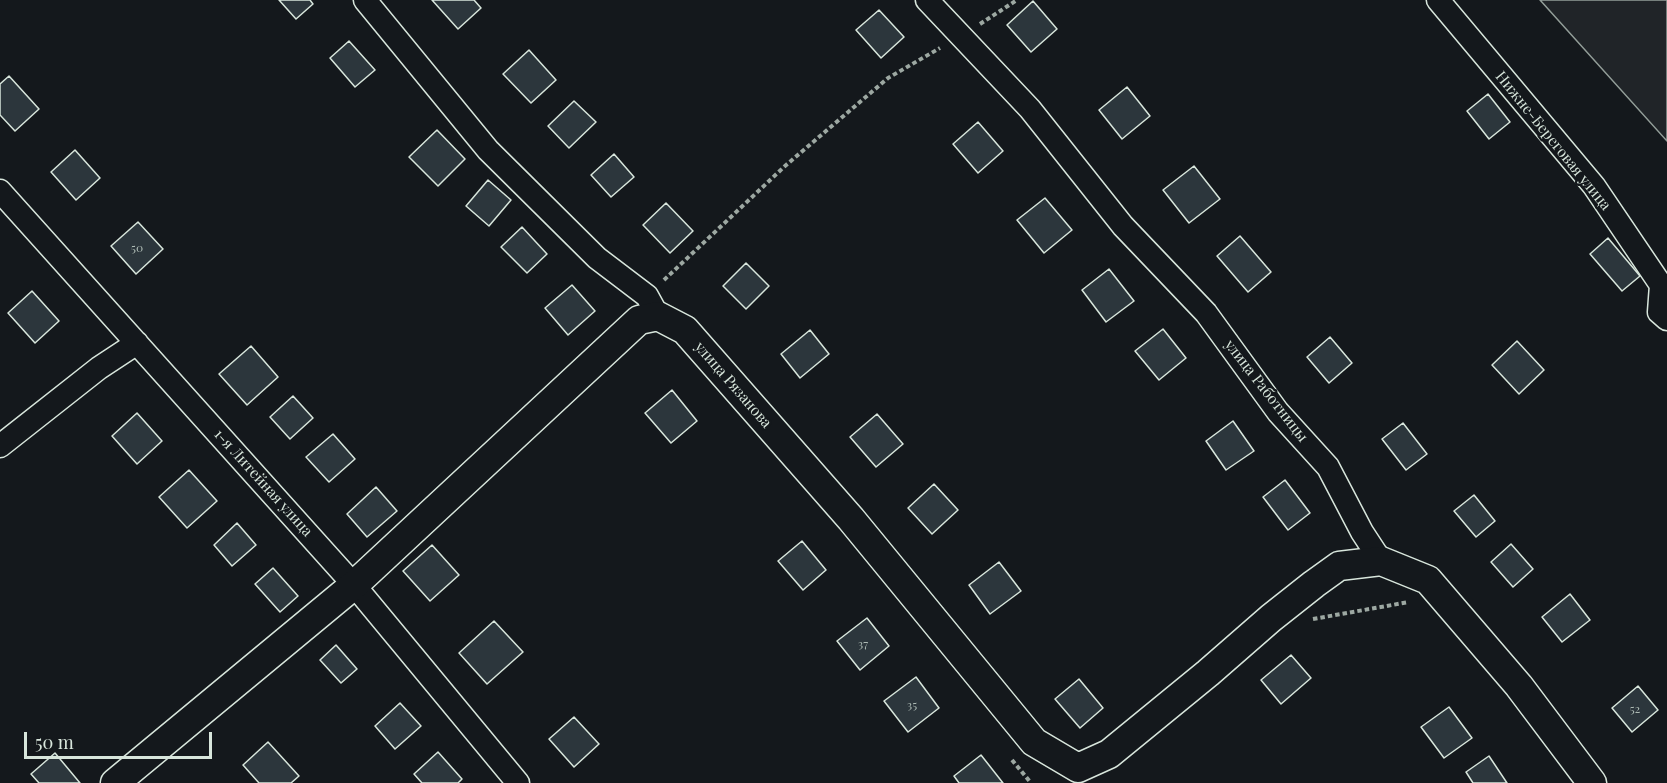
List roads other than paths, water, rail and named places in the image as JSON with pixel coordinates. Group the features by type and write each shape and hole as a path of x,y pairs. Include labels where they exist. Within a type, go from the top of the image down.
{"street":[{"name":"улица Рязанова","path":"365,0 488,150 597,258 652,306 685,330 851,519 1034,742 1083,776"},
{"name":"улица Работницы","path":"927,0 1030,109 1123,226 1206,313 1278,412 1328,468 1362,532 1381,561"},
{"name":"Нижне-Береговая улица","path":"1438,0 1594,186 1661,285 1659,312 1667,319"},
{"name":"1-я Литейная улица","path":"0,191 354,585 518,783"},
{"path":"115,783 354,585 652,306"},
{"path":"0,446 99,368 137,343"},
{"path":"1083,776 1271,618 1330,572 1339,566 1381,561 1428,580 1519,686 1592,783"}]}
